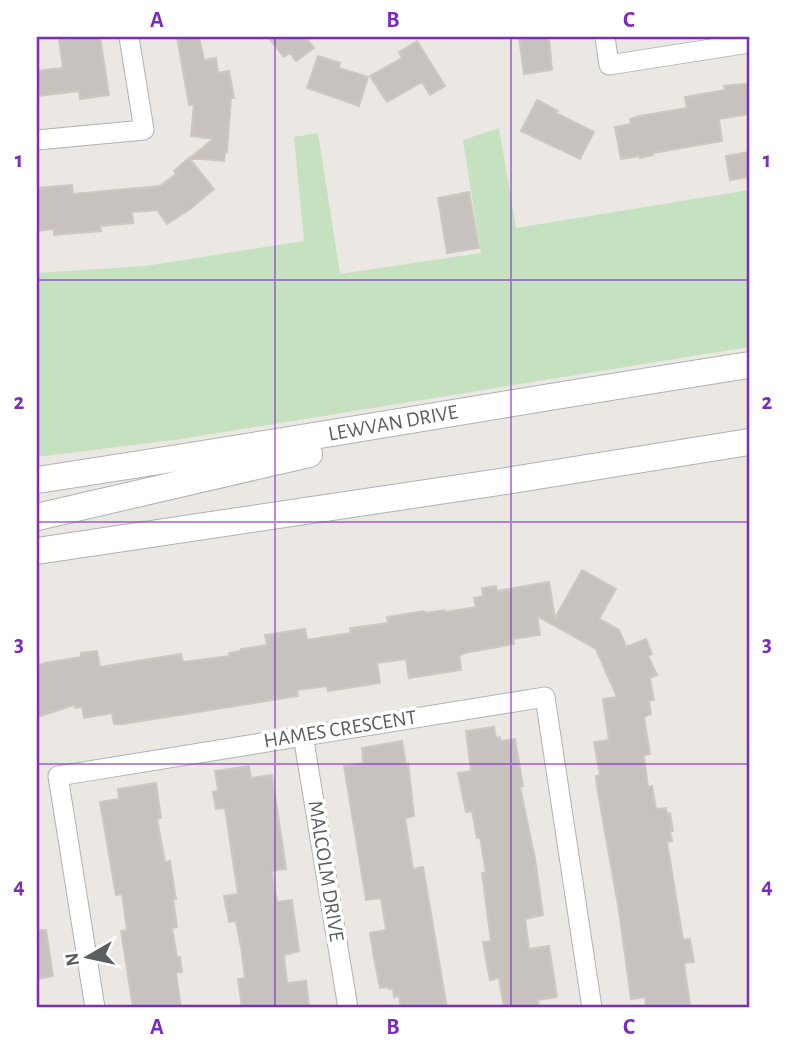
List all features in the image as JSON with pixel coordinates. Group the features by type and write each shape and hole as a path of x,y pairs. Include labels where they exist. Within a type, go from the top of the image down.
{"main road":[{"name":"LEWVAN DRIVE","path":"37,480 749,365"},
{"path":"37,517 257,467 510,403"},
{"path":"37,551 749,442"}],"street":[{"path":"37,140 144,130 129,37"},
{"path":"605,37 609,65 749,43"},
{"name":"HAMES CRESCENT","path":"95,1008 58,775 545,697 592,1008"},
{"name":"MALCOLM DRIVE","path":"303,734 348,1008"}],"green space":[{"path":"499,128 516,228 749,190 749,347 181,439 37,457 37,273 145,266 304,241 294,137 318,133 340,274 481,253 463,140"}],"building":[{"path":"100,37 109,95 80,99 79,91 37,96 37,71 63,68 59,40"},
{"path":"177,37 199,37 204,60 216,58 218,73 229,71 234,98 231,98 224,161 190,158 213,139 191,136 194,104 189,105"},
{"path":"268,37 313,37 308,40 314,48 296,61 290,53 284,57"},
{"path":"519,37 549,37 552,70 524,74"},
{"path":"417,41 445,86 430,95 422,82 387,102 370,76 402,58 399,52"},
{"path":"318,56 340,63 339,68 368,77 359,106 307,88"},
{"path":"749,84 749,114 719,119 722,141 653,153 640,158 621,159 615,127 631,124 630,119 640,116 687,108 685,97 725,90 724,86"},
{"path":"537,100 594,132 580,159 521,131"},
{"path":"749,152 749,177 730,180 726,156"},
{"path":"189,158 214,189 167,224 157,210 132,212 133,223 100,226 101,231 54,235 54,229 37,231 37,188 72,185 73,194 160,186 176,174 174,171"},
{"path":"469,192 479,248 447,253 438,198"},
{"path":"582,570 616,589 599,619 619,630 626,647 646,639 652,654 648,656 657,675 650,678 654,700 649,701 651,714 644,717 650,754 644,755 644,758 648,787 652,786 656,809 666,808 667,814 670,813 672,841 667,842 683,940 690,939 694,962 684,963 690,1005 680,1008 646,1008 645,997 631,999 597,787 596,776 600,775 594,742 609,740 603,699 617,697 596,649 537,616 540,635 513,639 514,644 465,653 459,656 461,670 409,678 406,659 377,663 380,683 328,691 327,686 297,690 298,696 123,724 114,724 112,713 84,718 82,707 75,708 74,705 37,717 37,666 81,657 81,653 97,651 100,667 181,654 183,662 230,656 229,653 241,649 267,645 265,635 305,629 307,640 351,633 350,628 388,623 387,617 476,607 474,598 483,596 482,588 496,586 497,591 549,582 555,618"},
{"path":"494,727 496,738 500,737 500,741 515,739 523,786 520,787 535,859 543,915 525,919 529,949 549,946 557,997 538,1000 539,1008 504,1008 499,978 490,980 483,942 491,941 482,873 486,873 480,837 477,838 472,811 466,812 458,773 471,771 466,731"},
{"path":"402,741 406,764 408,763 414,816 405,818 413,869 423,867 447,1008 401,1008 399,996 394,997 393,989 380,988 374,958 370,933 386,930 381,898 366,900 344,766 363,763 362,748"},
{"path":"249,766 251,778 272,775 286,869 272,871 277,902 292,900 299,951 284,955 287,983 306,981 309,1006 242,1008 238,979 245,978 242,953 236,921 229,922 224,896 238,894 225,808 216,809 213,792 218,791 215,771"},
{"path":"156,783 161,818 157,819 165,862 170,861 176,899 173,899 177,927 172,928 182,972 176,973 181,1008 133,1008 121,931 127,930 122,894 116,895 100,802 119,799 118,789"},
{"path":"37,930 46,930 53,976 37,979"}]}
